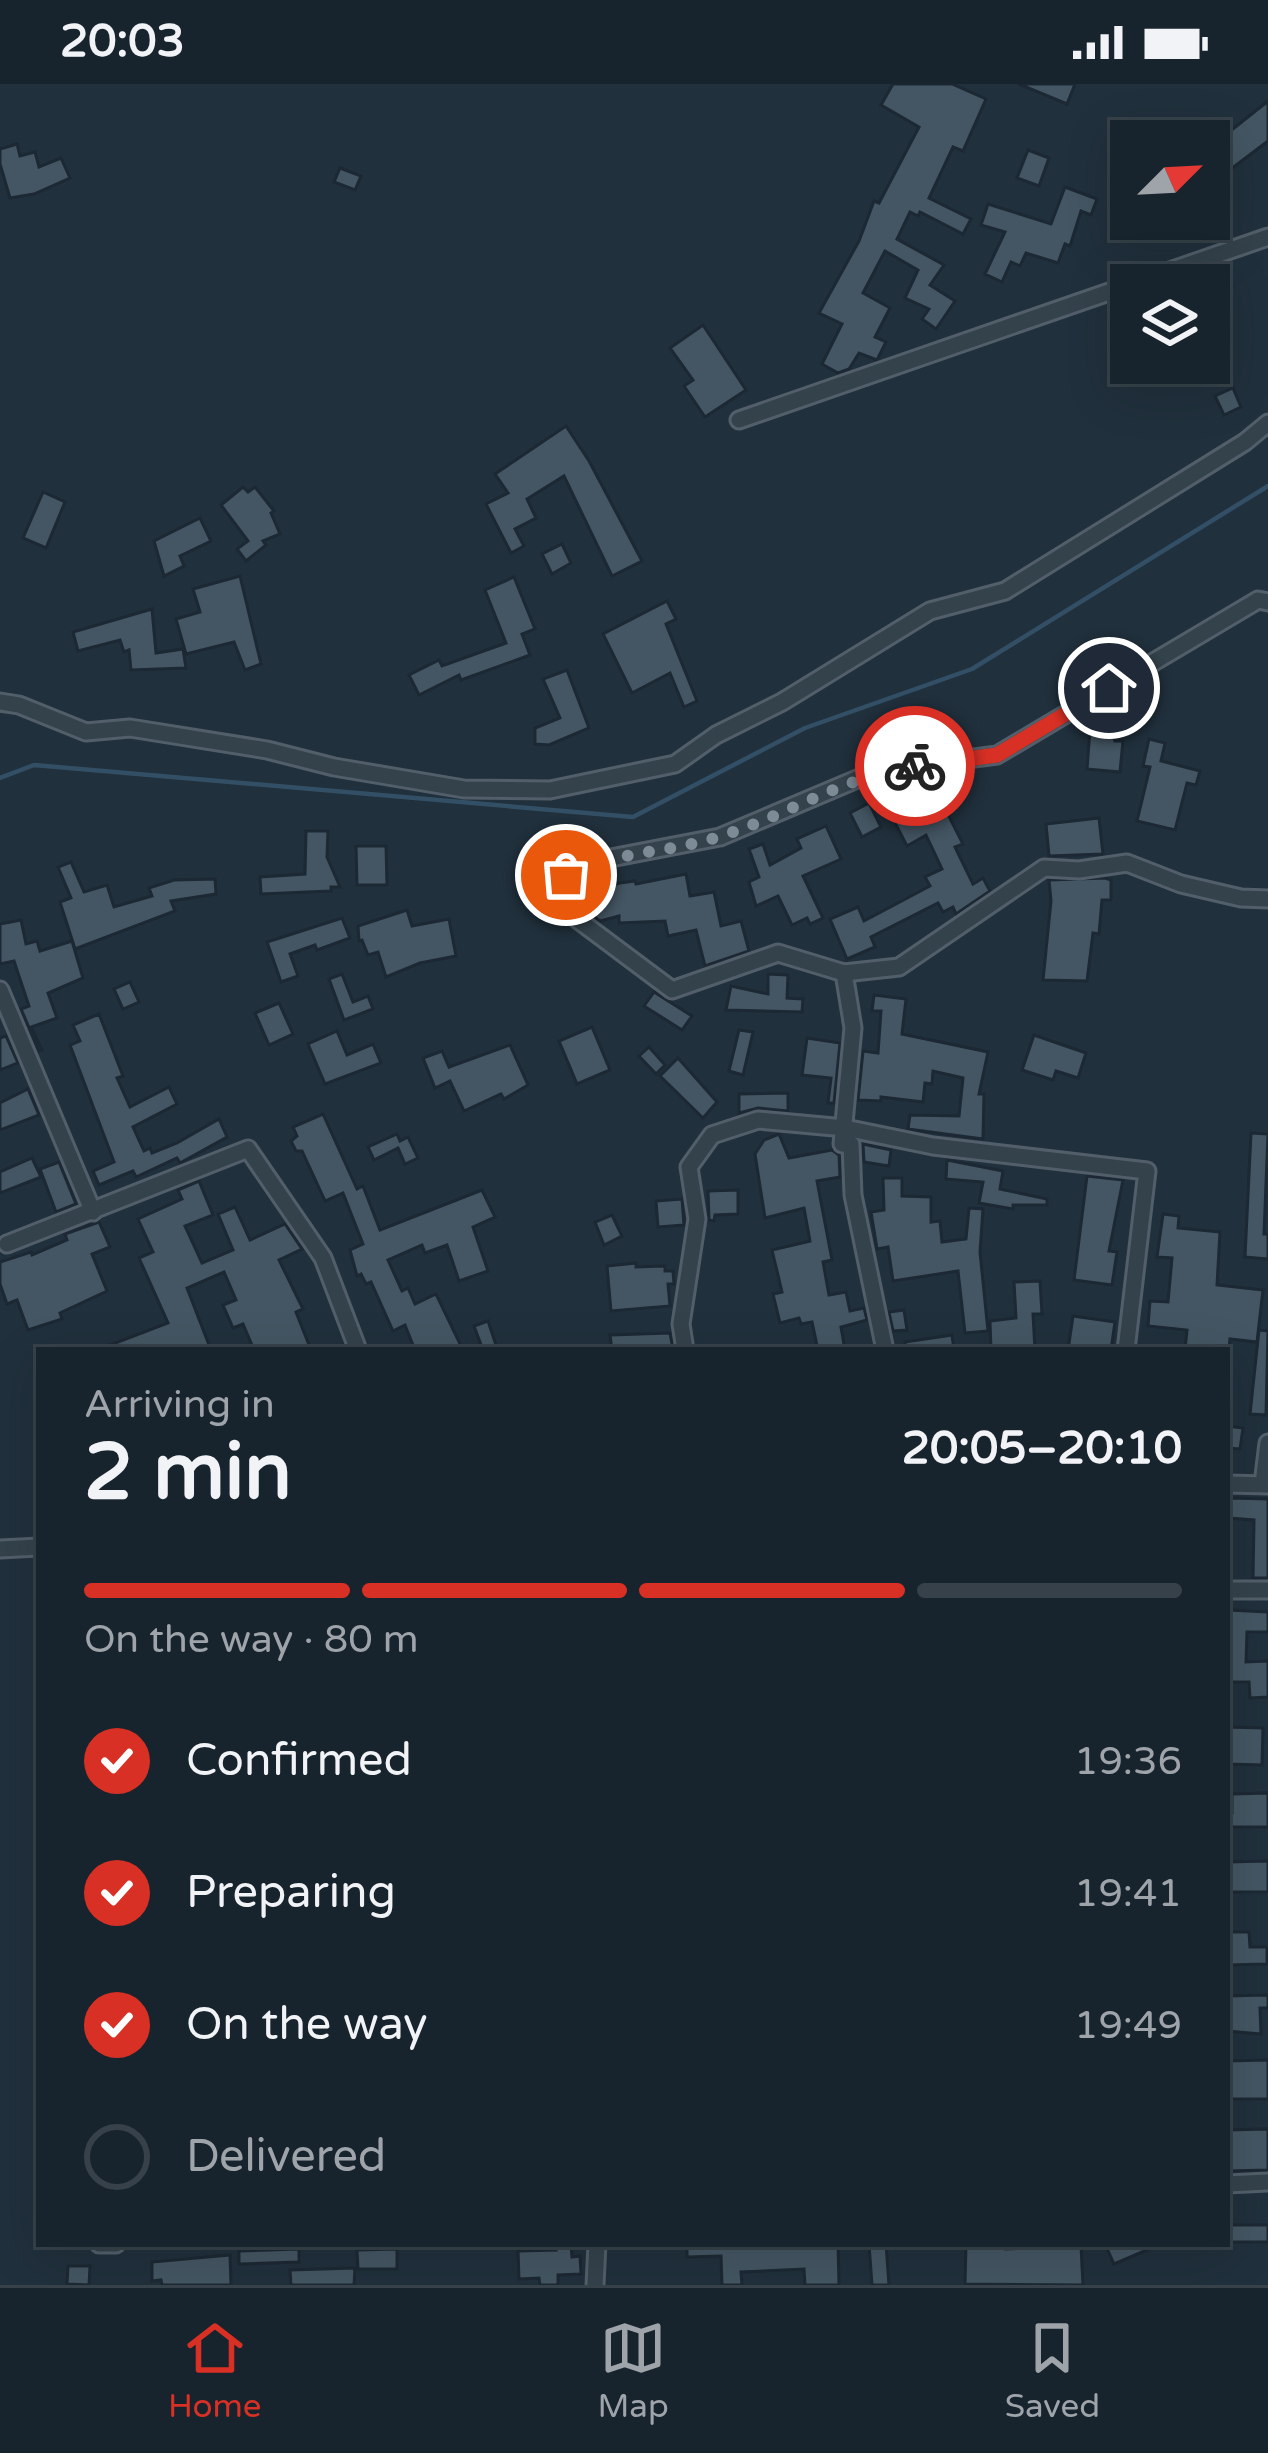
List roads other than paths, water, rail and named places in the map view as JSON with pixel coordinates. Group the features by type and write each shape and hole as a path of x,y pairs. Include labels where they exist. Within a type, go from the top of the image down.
{"street":[{"path":"739,420 1268,237"},
{"path":"0,702 20,705 86,732 130,728 464,789 550,790 676,764 716,735 782,702 930,611 1005,591 1245,442 1268,423"},
{"path":"1265,598 997,755 876,771 720,837 596,861 537,889 672,990 778,953 844,974 899,967 1044,868 1127,863 1181,884 1241,898 1268,899"},
{"path":"844,974 854,1028 842,1144 851,1144 853,1195 884,1347"},
{"path":"0,990 93,1211"},
{"path":"685,1347 681,1324 697,1219 689,1167 712,1135 758,1120 845,1127 933,1146 1147,1171 1126,1347"},
{"path":"7,1244 248,1149 323,1258 357,1347"},
{"path":"1230,1484 1266,1485 1268,1443"},
{"path":"0,1549 36,1547"},
{"path":"1230,1590 1268,1590"},
{"path":"1230,2184 1268,2182"},
{"path":"595,2285 597,2247"}],"waterway":[{"path":"0,778 34,765 633,817 805,728 972,669 1268,486"}]}
